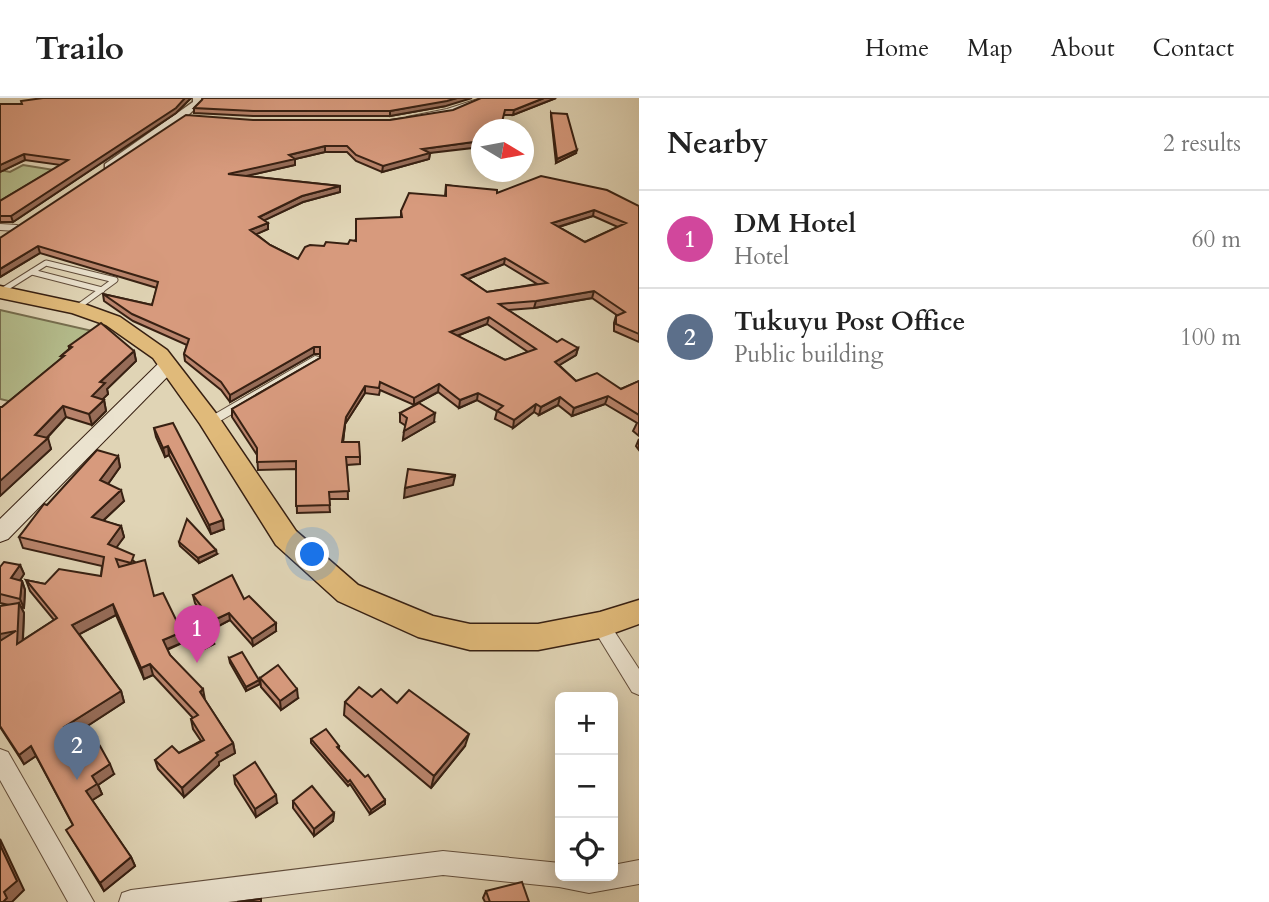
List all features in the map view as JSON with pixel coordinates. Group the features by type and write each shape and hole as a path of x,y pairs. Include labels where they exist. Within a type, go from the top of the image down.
{"highway":[{"path":"0,292 77,308 113,321 160,354 210,421 286,538 348,593 429,628 470,637 538,637 600,625 639,612"}],"main road":[{"path":"0,533 168,365"}],"street":[{"path":"93,176 187,118 197,103 197,98"},
{"path":"401,119 448,111 488,98"},
{"path":"0,239 27,220"},
{"path":"0,228 16,228"},
{"path":"210,421 315,360"},
{"path":"600,625 639,686"},
{"path":"0,759 82,902"},
{"path":"131,902 443,863 555,875"},
{"path":"618,876 639,872"}],"lane":[{"path":"0,292 46,263 116,280 77,308"},
{"path":"32,272 102,290"}],"green space":[{"path":"23,165 54,170 0,202 0,170 10,172"},
{"path":"0,310 97,332 17,403 0,399"}],"building":[{"path":"43,98 185,98 176,108 11,216 0,216 0,201 68,160 24,154 0,165 0,104 22,104 21,101"},
{"path":"203,98 457,98 390,111 194,108"},
{"path":"481,98 544,98 514,110 505,110 503,119 471,119 471,142 422,149 430,153 383,166 356,155 347,146 325,146 289,155 295,159 228,174 340,186 302,196 259,217 268,223 250,230 270,245 298,259 305,247 310,245 324,246 326,242 348,244 350,240 356,241 356,219 402,217 401,211 409,193 446,196 446,185 497,190 497,193 525,182 534,182 534,179 541,176 607,190 639,206 639,334 616,324 616,316 625,312 594,291 499,304 557,342 562,339 578,348 555,362 576,381 597,373 621,389 639,381 639,415 608,396 574,408 560,397 541,407 536,404 514,420 497,411 503,406 478,393 460,400 439,384 414,398 380,382 379,388 365,386 346,417 342,442 359,442 360,457 346,457 349,491 329,492 330,505 296,506 296,461 257,462 257,448 232,409 320,358 320,347 314,347 230,395 221,382 184,354 189,339 132,314 103,294 152,305 158,282 38,246 0,269 0,238 186,115 253,120 390,120 453,110","holes":["594,210 626,223 585,242 552,223","505,258 547,283 487,292 462,275","489,317 536,349 505,360 450,332"]},
{"path":"551,113 567,114 577,150 557,159"},
{"path":"101,323 134,351 100,382 105,383 92,396 104,400 89,414 63,406 35,435 48,438 0,481 0,407 64,356 61,356 72,347 69,346"},
{"path":"419,403 435,413 404,431 407,418 400,413"},
{"path":"173,423 223,520 209,525 168,446 163,448 154,428"},
{"path":"97,450 118,456 100,480 121,490 92,517 121,526 108,544 134,555 131,563 116,559 119,567 145,560 154,596 163,593 182,632 163,640 170,655 203,689 200,692 233,743 216,753 218,755 182,788 155,760 172,746 179,753 204,740 191,719 198,715 150,664 141,668 113,604 72,625 121,691 64,727 82,757 100,746 110,764 92,776 97,784 86,791 131,857 100,883 66,830 73,825 31,746 19,755 0,726 0,641 16,631 0,634 0,606 19,603 17,644 57,618 26,580 45,584 59,569 101,576 104,557 19,537 44,504 47,505"},
{"path":"408,469 455,475 455,476 405,488"},
{"path":"187,519 216,550 198,558 179,542"},
{"path":"4,562 20,565 11,578 22,581 20,599 0,594 0,567"},
{"path":"232,575 244,599 249,596 276,623 252,639 229,613 212,621 193,595"},
{"path":"200,620 213,639 199,646 186,627"},
{"path":"242,652 259,680 246,687 229,658"},
{"path":"278,665 297,689 280,701 260,678"},
{"path":"359,687 372,697 381,689 397,703 409,690 469,734 434,776 345,702"},
{"path":"326,729 339,746 337,747 365,777 368,775 385,800 371,810 350,780 348,782 311,739"},
{"path":"255,762 276,795 255,809 234,776"},
{"path":"312,786 334,813 314,829 293,801"},
{"path":"0,845 17,881 4,892 7,898 3,902 0,902"},
{"path":"522,882 529,902 490,902 486,891"},
{"path":"261,899 261,902 237,902"}],"place":[{"name":"DM Hotel","path":"197,663"},
{"name":"Tukuyu Post Office","path":"77,780"}]}
